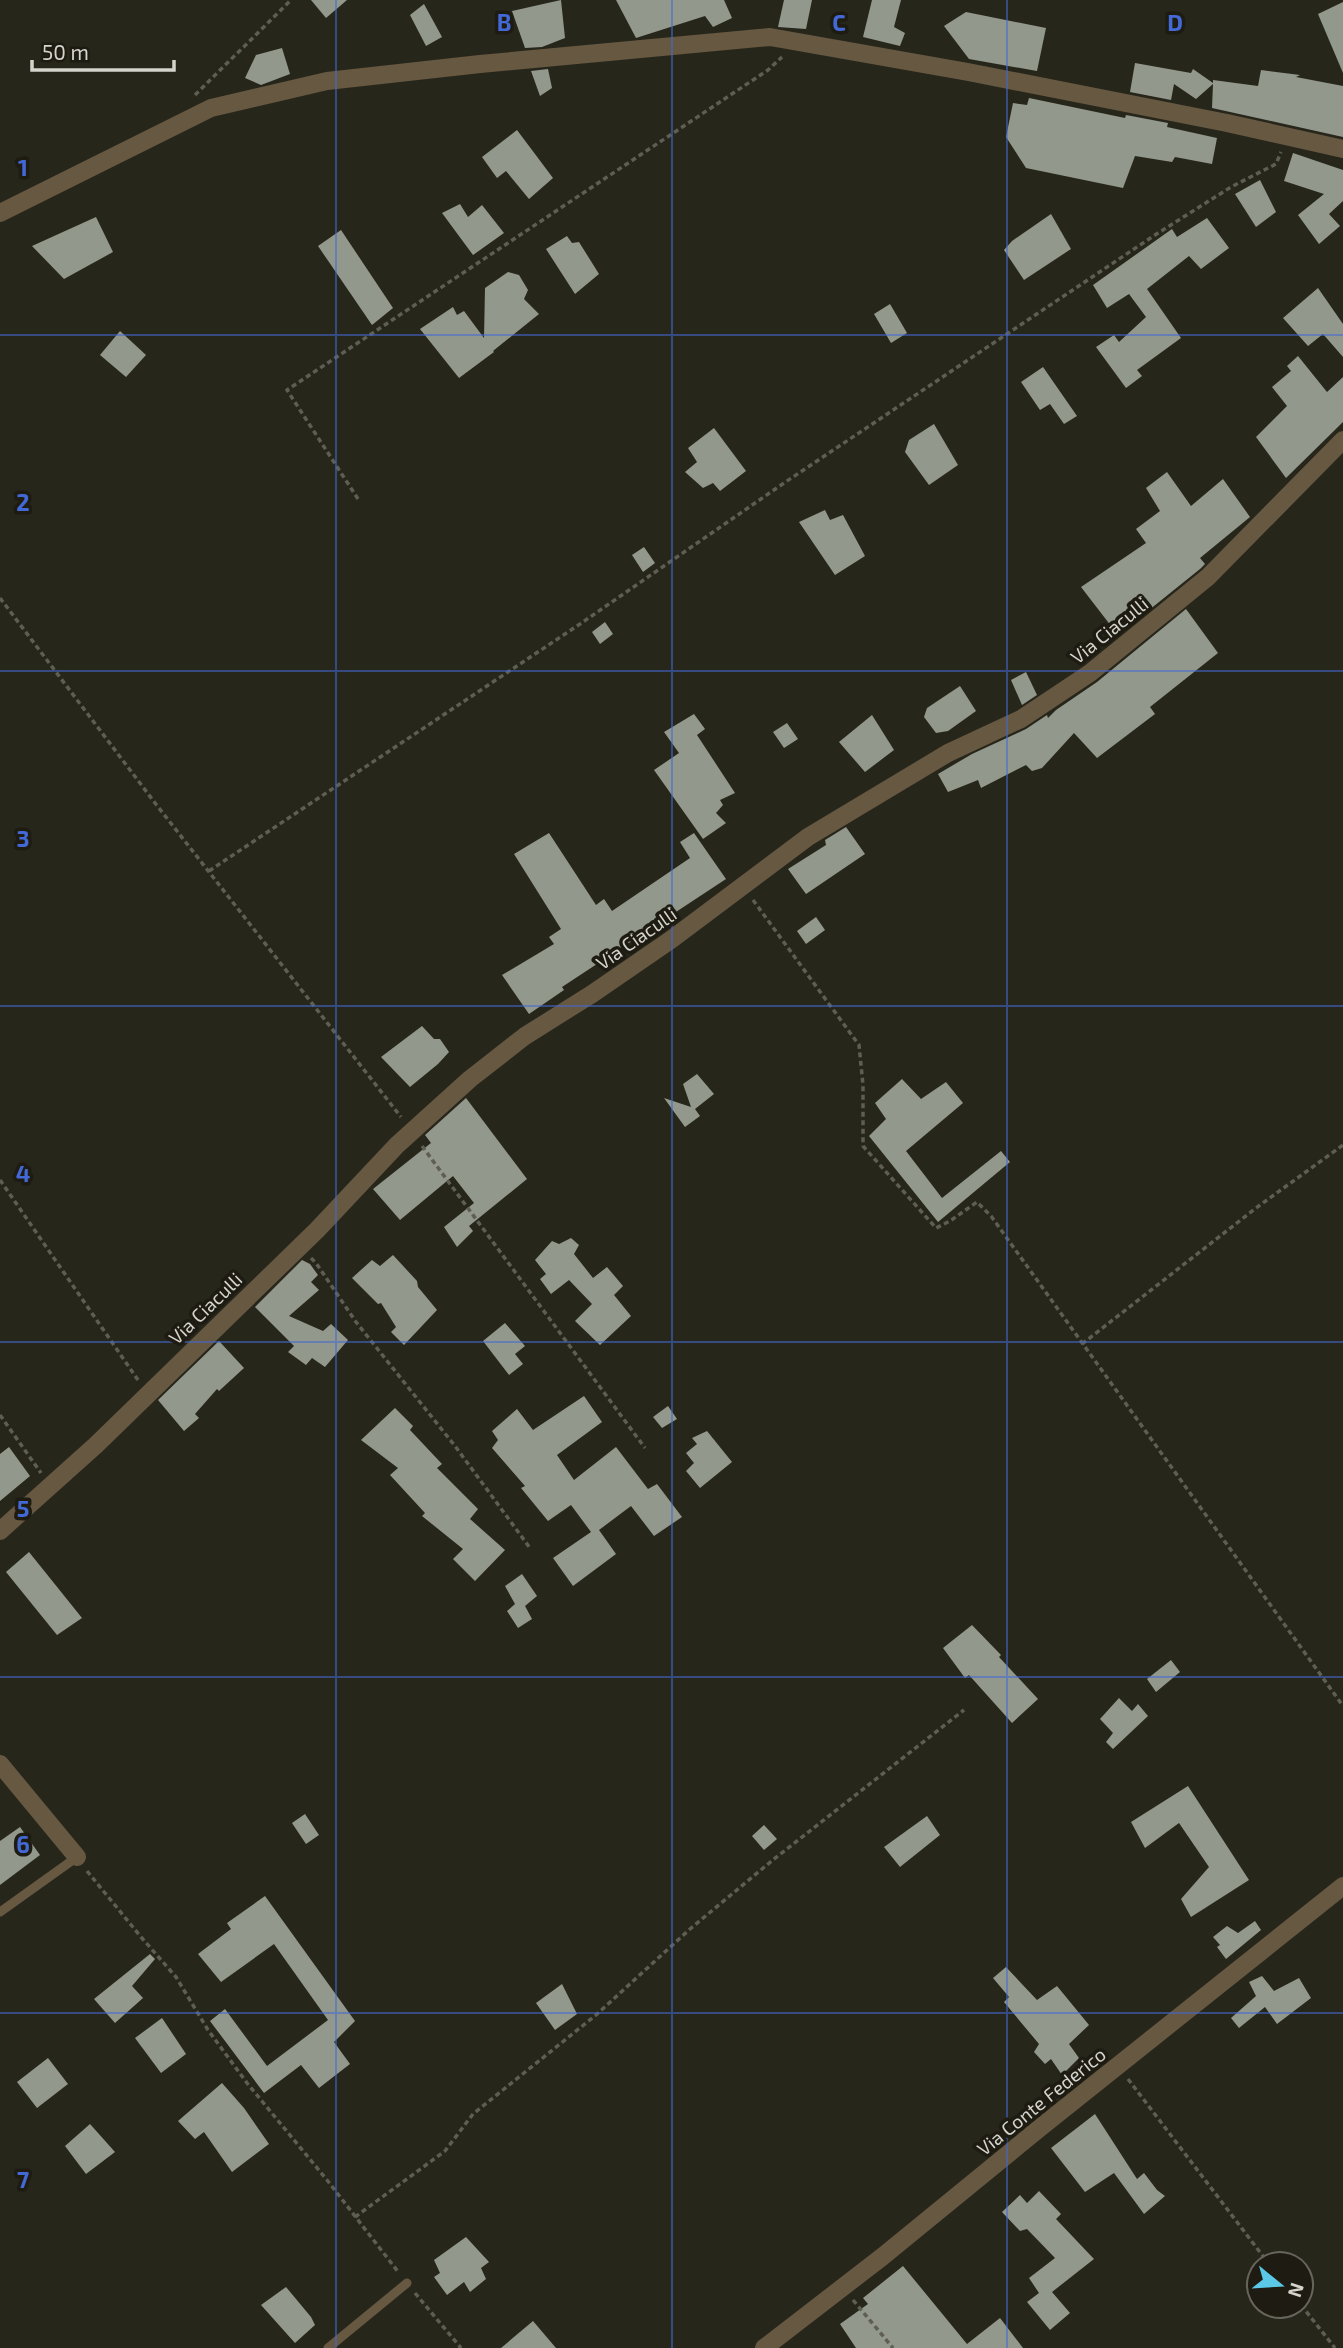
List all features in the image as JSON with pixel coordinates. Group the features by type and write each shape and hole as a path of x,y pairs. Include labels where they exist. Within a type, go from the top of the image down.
{"street":[{"path":"0,213 211,108 327,82 480,64 770,37 968,72 1227,123 1343,149"},
{"name":"Via Ciaculli","path":"0,1531 148,1393 298,1248 412,1132 470,1079 525,1036 649,955 808,837 948,753 1021,719 1090,673 1208,577 1343,440"},
{"path":"0,1764 77,1857"},
{"name":"Via Conte Federico","path":"764,2348 1343,1886"}],"lane":[{"path":"0,1912 77,1857"},
{"path":"328,2348 407,2283"}],"path":[{"path":"179,124 191,99 291,0"},
{"path":"358,499 287,390 768,70 799,41"},
{"path":"209,871 1155,235 1231,187 1276,164 1288,137"},
{"path":"0,598 155,803 412,1132 645,1448"},
{"path":"743,887 859,1045 863,1085 863,1146 936,1228 977,1202 991,1216 1343,1706"},
{"path":"1082,1344 1256,1208 1343,1145"},
{"path":"0,1180 148,1393"},
{"path":"298,1248 316,1263 356,1322 455,1446 530,1548"},
{"path":"0,1415 50,1486"},
{"path":"355,2217 444,2151 473,2114 596,2015 690,1929 774,1859 964,1710"},
{"path":"77,1857 176,1977 208,2030 247,2083 461,2348"},
{"path":"1119,2066 1258,2250"},
{"path":"843,2287 893,2348"},
{"path":"1313,2320 1335,2348"}],"building":[{"path":"311,0 347,0 326,18"},
{"path":"561,0 565,38 542,47 525,48 512,11"},
{"path":"616,0 724,0 732,18 713,27 705,16 636,38"},
{"path":"784,0 812,0 806,29 778,27"},
{"path":"872,0 901,0 894,27 905,33 900,46 863,37"},
{"path":"1343,2 1343,73 1318,14"},
{"path":"424,4 442,37 426,46 410,15"},
{"path":"966,12 1046,28 1037,71 969,59 944,26"},
{"path":"282,48 290,74 261,85 245,78 256,55"},
{"path":"1135,63 1191,73 1193,69 1213,83 1213,80 1258,86 1261,70 1300,75 1296,77 1343,86 1343,137 1212,108 1213,84 1196,99 1174,84 1171,100 1130,92"},
{"path":"548,69 552,88 540,96 531,71"},
{"path":"1029,98 1125,118 1126,115 1168,123 1167,127 1217,138 1212,164 1175,157 1172,162 1135,156 1123,188 1026,168 1006,137 1013,103 1027,105"},
{"path":"517,130 553,178 529,199 506,171 497,178 482,157"},
{"path":"1293,153 1343,170 1343,201 1329,214 1340,226 1319,244 1298,215 1324,194 1284,181"},
{"path":"1260,180 1276,212 1256,227 1235,194"},
{"path":"460,204 468,217 482,205 504,233 473,255 442,213"},
{"path":"1051,214 1071,249 1024,280 1004,250 1012,241"},
{"path":"96,217 113,252 64,279 32,246"},
{"path":"1207,218 1229,248 1201,269 1189,256 1147,289 1181,338 1137,370 1142,376 1126,388 1096,347 1114,335 1119,342 1146,317 1129,294 1107,308 1093,285 1172,229 1177,237"},
{"path":"341,230 393,308 372,325 318,246"},
{"path":"567,236 572,243 579,242 599,274 575,294 546,249"},
{"path":"508,272 519,275 528,290 524,299 539,314 459,378 420,329 453,307 457,315 464,311 484,338 485,288"},
{"path":"1318,288 1343,324 1343,357 1323,334 1308,346 1283,318"},
{"path":"890,304 907,333 891,343 874,314"},
{"path":"120,331 146,355 126,377 100,355"},
{"path":"1298,356 1327,392 1343,377 1343,422 1286,478 1256,437 1287,406 1272,387 1291,371 1287,366"},
{"path":"1043,367 1077,416 1064,424 1050,404 1040,410 1021,382"},
{"path":"934,424 958,465 929,485 905,452 909,440"},
{"path":"714,428 746,471 720,491 713,483 703,488 685,472 697,462 688,448"},
{"path":"1167,472 1191,506 1223,479 1250,517 1200,558 1205,564 1200,569 1118,635 1081,587 1146,543 1136,529 1160,511 1146,488"},
{"path":"825,510 830,520 843,515 865,556 835,575 799,522"},
{"path":"644,547 655,563 643,572 632,555"},
{"path":"1186,609 1218,653 1150,707 1155,714 1097,758 1074,733 1042,768 1032,771 1026,765 981,788 978,780 948,792 938,774 972,754 1026,729 1047,715 1048,718 1097,682"},
{"path":"605,622 613,634 600,644 592,632"},
{"path":"1026,672 1037,695 1022,705 1011,680"},
{"path":"960,686 976,711 948,731 936,733 924,717 927,708"},
{"path":"694,714 705,729 697,735 735,793 720,800 723,805 716,813 726,823 703,839 654,770 679,753 664,732"},
{"path":"872,715 894,750 865,772 839,742"},
{"path":"787,723 798,739 784,748 773,732"},
{"path":"846,827 865,854 806,894 788,869 826,845 825,840"},
{"path":"549,833 596,905 604,899 612,911 690,858 680,842 694,833 726,879 562,987 564,990 529,1014 502,975 554,944 549,937 561,929 514,854"},
{"path":"816,917 825,930 806,944 797,931"},
{"path":"422,1026 434,1039 440,1039 449,1052 410,1087 381,1057"},
{"path":"697,1074 714,1094 695,1109 700,1116 685,1127 664,1098 691,1107 683,1084"},
{"path":"902,1079 921,1099 946,1082 963,1103 906,1151 942,1198 1001,1151 1010,1162 938,1222 869,1136 886,1119 875,1103"},
{"path":"466,1098 527,1179 469,1226 473,1231 457,1247 444,1227 474,1203 453,1176 400,1220 373,1189 431,1143 425,1135"},
{"path":"571,1238 579,1245 574,1254 593,1278 607,1267 623,1286 614,1295 631,1316 600,1345 575,1321 592,1304 569,1280 551,1294 540,1279 546,1274 535,1260 552,1241 559,1244"},
{"path":"393,1255 417,1281 418,1287 437,1310 404,1345 391,1332 396,1327 381,1303 378,1304 352,1278 372,1260 380,1266"},
{"path":"302,1260 310,1264 318,1275 311,1282 319,1290 289,1316 323,1331 331,1324 348,1340 325,1367 312,1358 306,1365 288,1352 294,1346 255,1307"},
{"path":"505,1323 525,1346 515,1354 523,1364 509,1375 483,1341"},
{"path":"219,1341 244,1368 219,1391 217,1389 195,1414 199,1418 184,1431 158,1400"},
{"path":"584,1396 602,1422 557,1455 574,1480 616,1447 648,1489 657,1484 682,1517 654,1536 631,1506 599,1530 616,1554 573,1586 553,1558 591,1532 571,1505 548,1521 521,1488 525,1486 492,1448 498,1440 492,1431 517,1409 533,1430"},
{"path":"668,1406 677,1419 662,1428 653,1417"},
{"path":"395,1408 413,1426 410,1430 442,1464 437,1468 478,1509 470,1519 505,1550 475,1581 453,1559 463,1549 422,1516 425,1513 390,1475 398,1468 361,1440"},
{"path":"707,1431 732,1462 700,1488 686,1471 694,1463 686,1453 697,1444 692,1438"},
{"path":"9,1447 30,1476 0,1501 0,1454"},
{"path":"29,1552 82,1618 57,1635 6,1572"},
{"path":"522,1574 537,1596 525,1606 532,1619 518,1628 507,1611 515,1604 505,1586"},
{"path":"972,1625 1038,1699 1012,1723 969,1675 965,1678 943,1648"},
{"path":"1171,1660 1180,1672 1156,1692 1147,1679"},
{"path":"1119,1698 1132,1711 1138,1704 1148,1716 1113,1749 1106,1742 1113,1733 1100,1719"},
{"path":"1188,1786 1249,1880 1191,1917 1181,1899 1209,1867 1179,1823 1145,1848 1131,1822"},
{"path":"305,1814 319,1835 306,1844 292,1823"},
{"path":"927,1816 940,1835 900,1867 884,1847"},
{"path":"764,1825 777,1839 764,1850 752,1836"},
{"path":"20,1827 40,1855 0,1885 0,1841"},
{"path":"265,1896 355,2021 334,2042 350,2064 319,2088 301,2065 264,2093 210,2021 225,2009 267,2066 328,2020 274,1944 221,1982 198,1954 231,1929 227,1923"},
{"path":"1255,1921 1261,1930 1226,1959 1213,1937 1227,1926 1238,1933"},
{"path":"150,1954 155,1959 132,1986 143,1998 115,2023 94,1999"},
{"path":"1006,1967 1037,2000 1057,1986 1089,2025 1069,2044 1079,2058 1062,2075 1051,2059 1045,2064 1034,2052 1039,2044 1004,2002 1009,1997 993,1978"},
{"path":"1262,1976 1274,1991 1299,1978 1311,1998 1277,2024 1265,2007 1239,2028 1231,2018 1256,1996 1249,1982"},
{"path":"562,1984 577,2014 555,2030 536,2003"},
{"path":"162,2018 186,2054 161,2073 135,2038"},
{"path":"48,2058 68,2084 37,2108 17,2082"},
{"path":"222,2083 244,2108 269,2144 232,2172 204,2132 195,2139 178,2121"},
{"path":"1095,2114 1137,2179 1144,2173 1165,2196 1144,2214 1114,2173 1085,2192 1051,2148"},
{"path":"90,2124 115,2152 86,2174 65,2146"},
{"path":"1039,2191 1061,2214 1056,2219 1094,2259 1052,2292 1070,2313 1050,2330 1027,2302 1039,2293 1029,2278 1055,2258 1027,2229 1020,2231 1002,2212 1020,2195 1027,2203"},
{"path":"466,2237 489,2262 481,2268 486,2279 470,2292 464,2282 447,2295 434,2277 440,2273 434,2260"},
{"path":"903,2266 967,2344 1000,2318 1023,2348 856,2348 840,2324 868,2304 863,2298"},
{"path":"286,2287 315,2325 295,2343 261,2305"},
{"path":"533,2321 556,2348 501,2348"}]}
